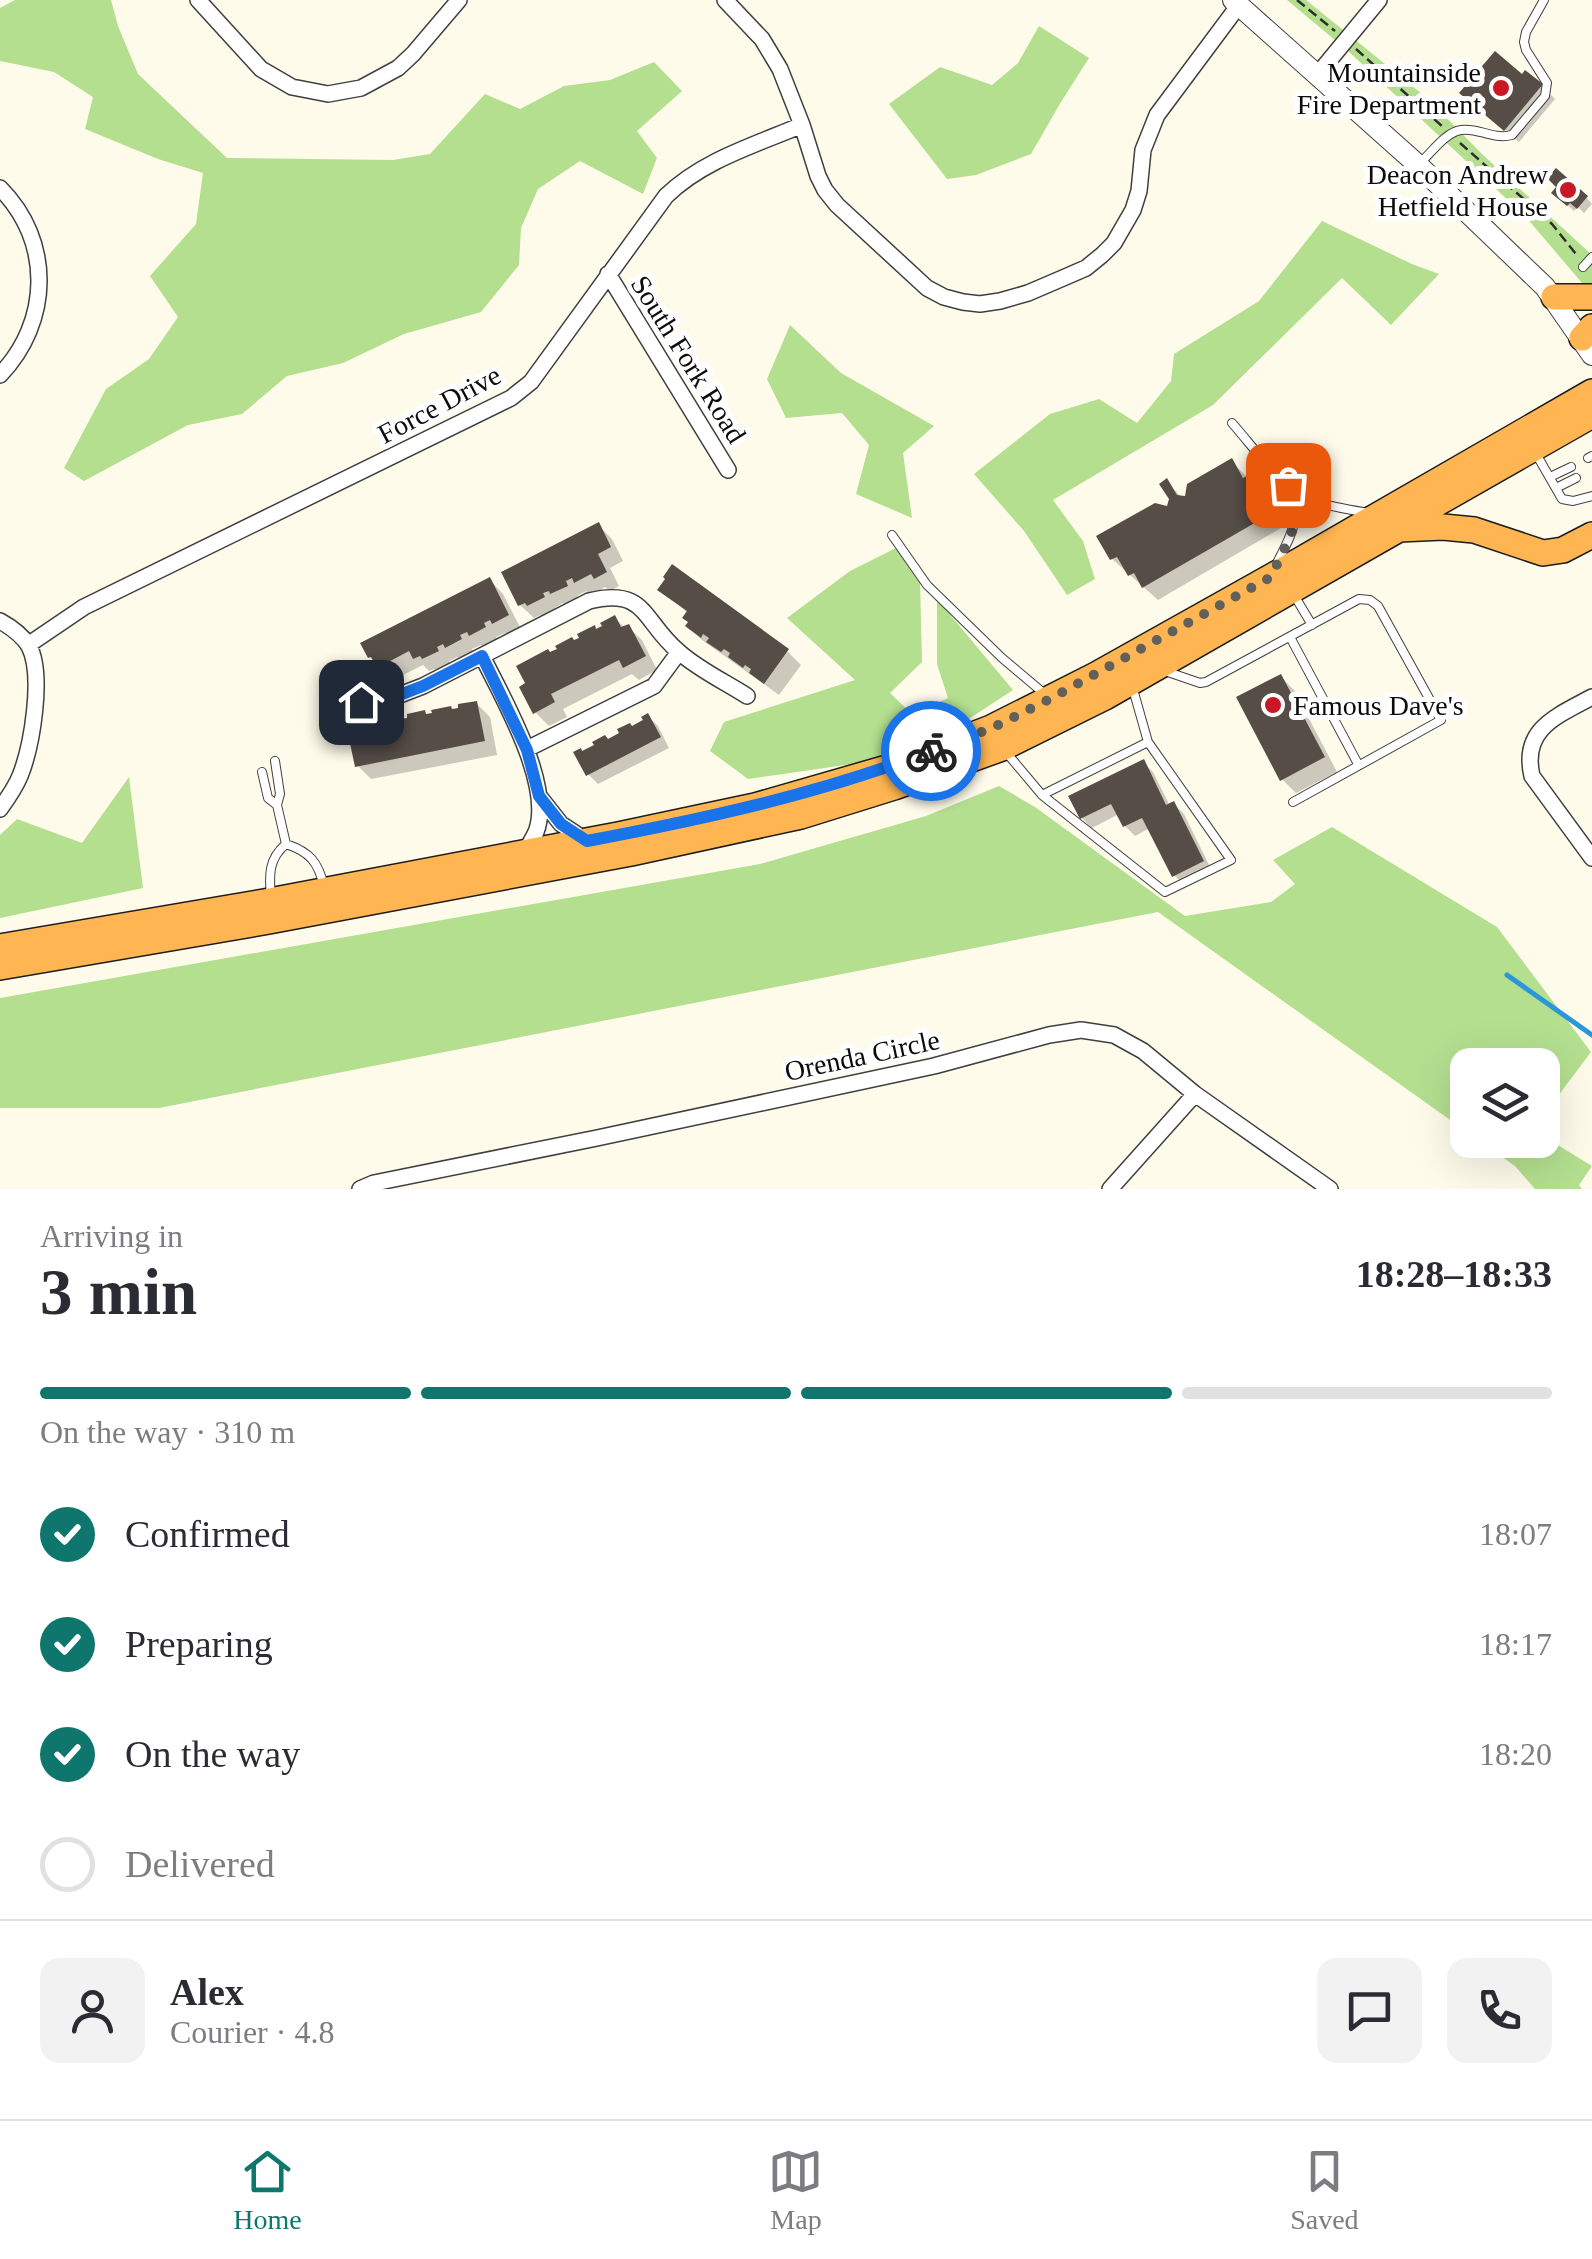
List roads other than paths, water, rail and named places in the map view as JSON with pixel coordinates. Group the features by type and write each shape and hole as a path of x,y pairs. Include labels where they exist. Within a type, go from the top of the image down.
{"highway":[{"path":"1554,297 1592,297"},
{"path":"0,947 587,841 755,806 887,768 992,728 1281,584 1389,522 1592,392"},
{"path":"1389,522 1413,517 1533,448 1587,422"},
{"path":"1389,522 1474,530 1543,554 1563,550 1592,535"},
{"path":"0,967 631,853 801,816 1002,748 1131,683 1281,584"}],"street":[{"path":"198,0 261,69 292,87 328,94 361,88 398,68 459,0"},
{"path":"725,0 762,39 780,69 818,176 836,205 927,288 944,297 980,304 1028,293 1086,268 1114,243 1133,210 1143,150 1156,115 1236,2 1418,165 1554,297 1589,340"},
{"path":"1318,74 1379,0"},
{"name":"Force Drive","path":"28,645 84,607 511,398 531,382 666,196 700,168 802,125"},
{"path":"0,188 15,204 28,228 37,253 40,280 38,307 29,333 0,375"},
{"name":"South Fork Road","path":"608,274 728,470"},
{"path":"361,702 397,696 423,686 590,600 611,596 633,600 678,652 746,696"},
{"path":"0,621 28,645 36,666 37,688 27,750 14,788 0,809"},
{"path":"527,750 654,686 678,652"},
{"path":"482,656 527,750 539,796 538,830 525,853"},
{"path":"1592,697 1542,727 1534,740 1530,766 1532,776 1592,858"},
{"path":"539,796 561,824 587,841"},
{"name":"Orenda Circle","path":"360,1189 934,1066 1070,1030 1124,1039 1143,1050 1195,1094 1330,1189"},
{"path":"1110,1189 1195,1094"}],"lane":[{"path":"1418,165 1450,134 1463,129 1493,137 1512,135 1545,96 1546,83 1524,42 1544,0"},
{"path":"1583,267 1592,258"},
{"path":"1232,423 1288,485 1317,502 1389,522"},
{"path":"1533,448 1562,499 1573,501 1592,496"},
{"path":"1550,477 1570,467"},
{"path":"1556,488 1576,478"},
{"path":"1288,485 1296,520 1281,584 1312,626"},
{"path":"892,535 927,585 1050,699"},
{"path":"1156,668 1206,682 1359,599 1373,601 1440,720 1293,802"},
{"path":"1290,637 1358,764"},
{"path":"1002,748 1042,795 1164,892 1231,860 1148,742 1131,683"},
{"path":"1042,795 1148,742"},
{"path":"276,761 280,794 276,806"},
{"path":"262,772 286,844 310,856 319,866 324,891"},
{"path":"271,901 272,860 286,844"}],"waterway":[{"path":"1507,975 1592,1035"}],"place":[{"name":"Mountainside Fire Department","path":"1501,88"},
{"name":"Deacon Andrew Hetfield House","path":"1568,190"},
{"name":"Famous Dave's","path":"1273,705"}]}
